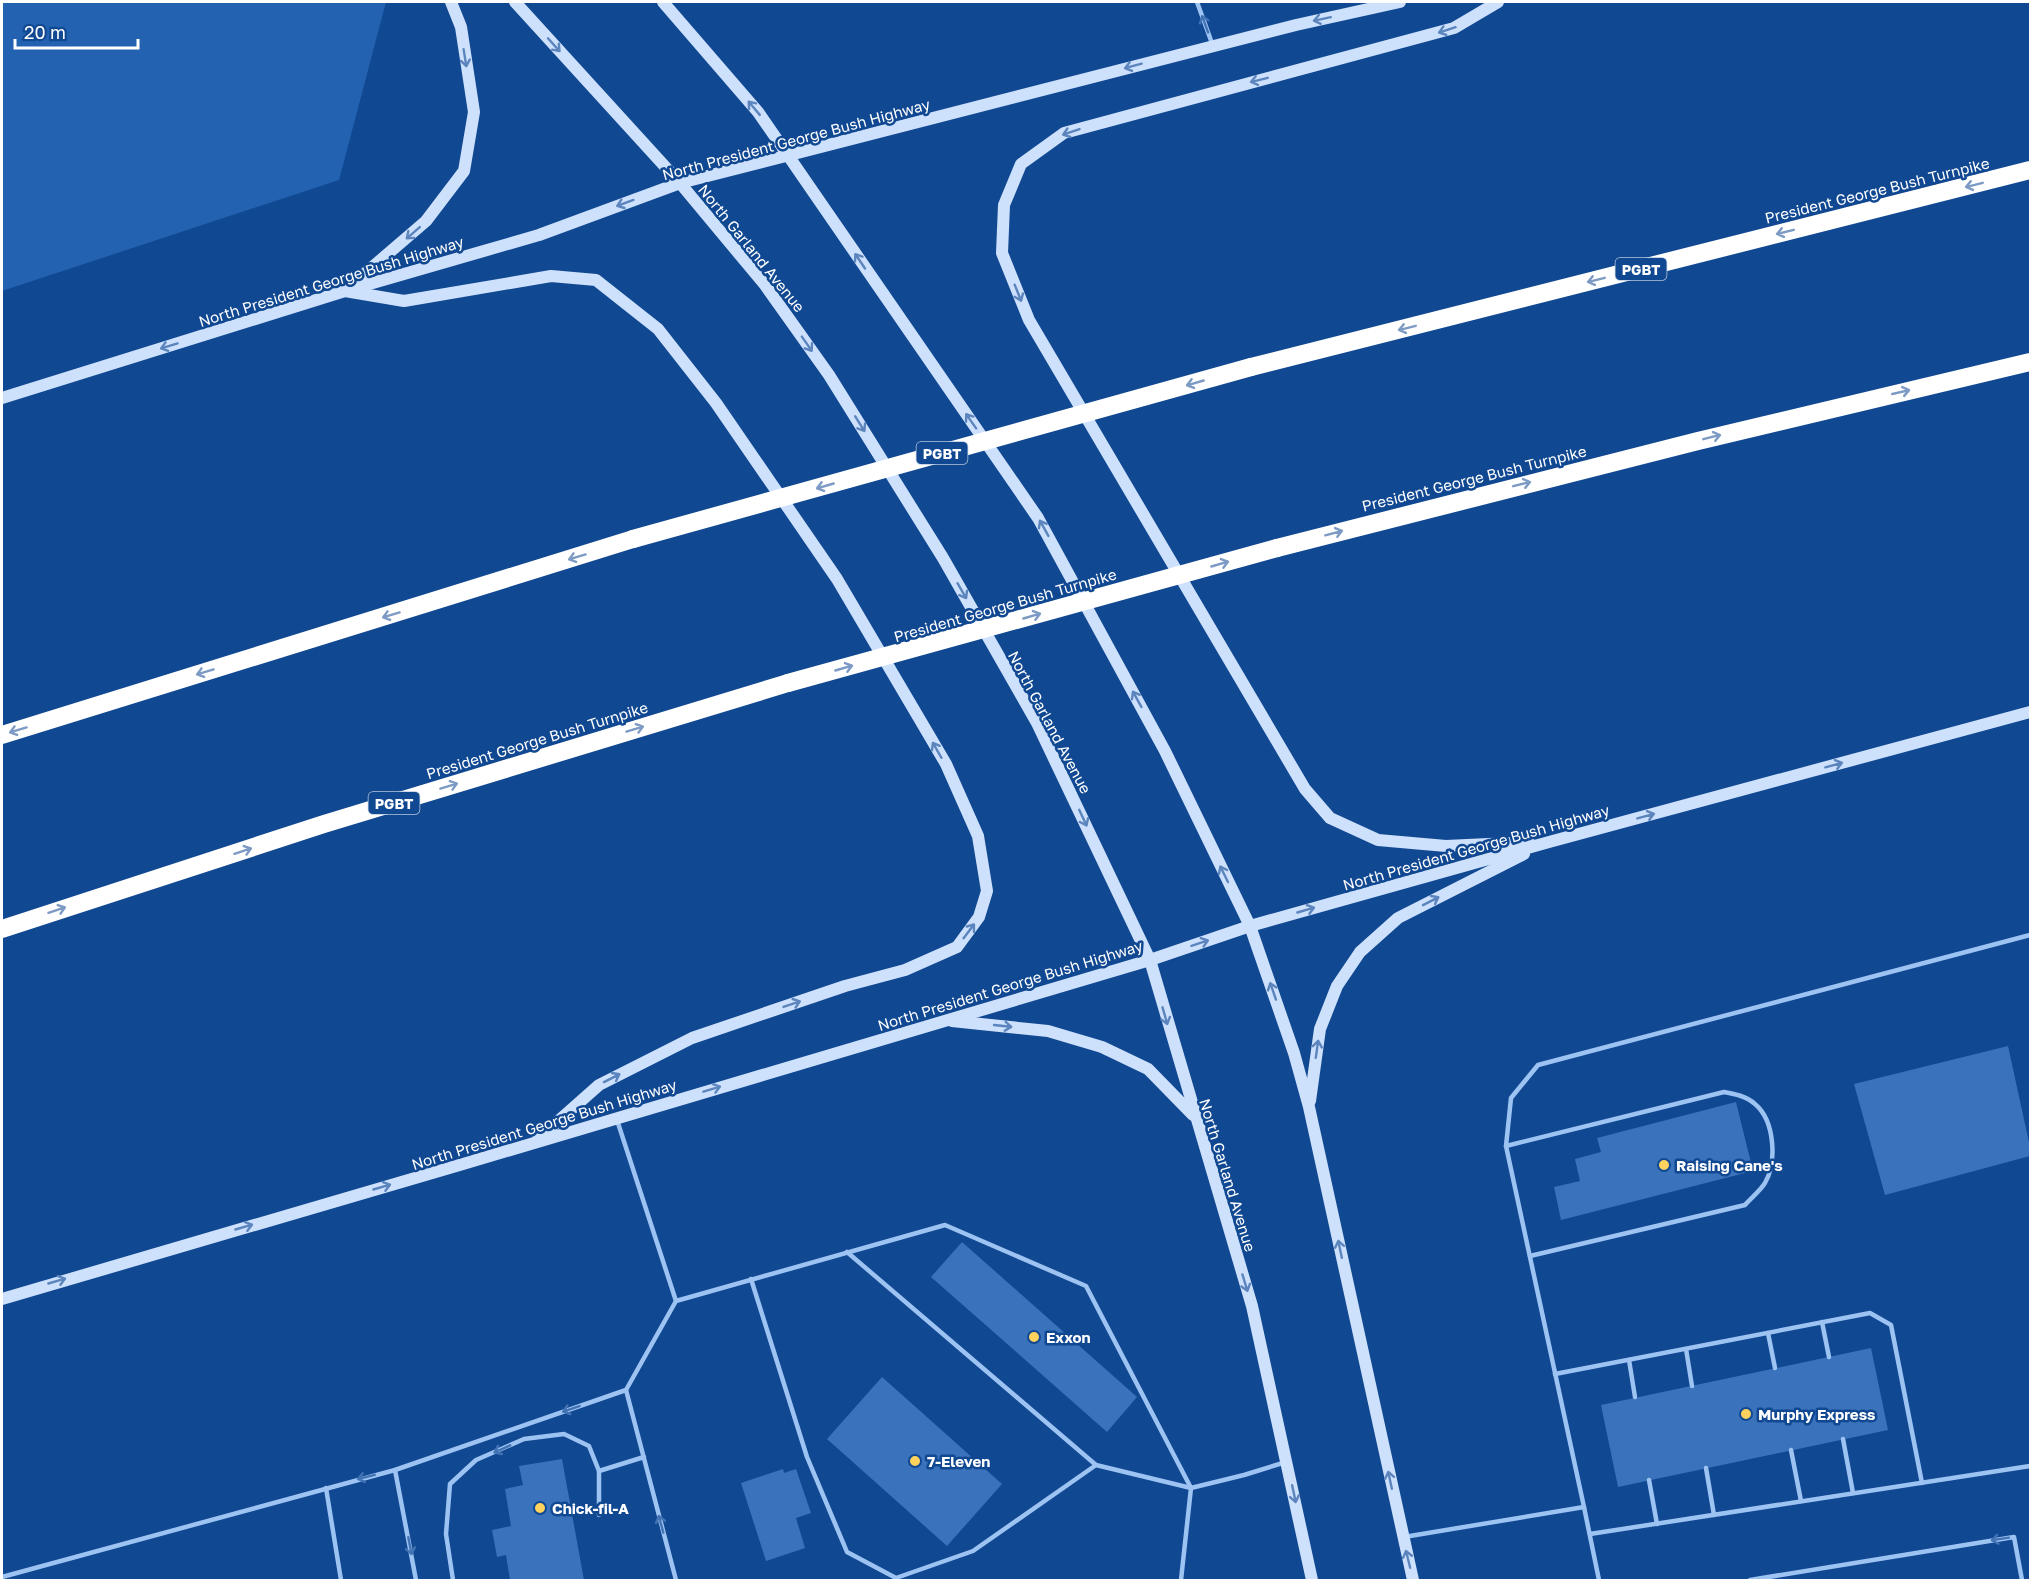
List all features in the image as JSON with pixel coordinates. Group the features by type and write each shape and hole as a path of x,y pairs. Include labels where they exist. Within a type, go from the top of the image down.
{"highway":[{"name":"President George Bush Turnpike","path":"2,735 633,540 1251,367 2031,170"},
{"name":"President George Bush Turnpike","path":"2,929 324,824 788,684 1277,548 1730,433 2031,362"}],"main road":[{"path":"345,291 426,221 464,171 474,112 461,27 451,2"},
{"name":"North Garland Avenue","path":"515,2 680,183 765,285 829,375 943,558 1037,723 1150,960 1252,1306 1312,1581"},
{"path":"663,2 758,112 1038,518 1166,751 1250,926 1294,1053 1309,1107 1413,1581"},
{"name":"North President George Bush Highway","path":"2,398 345,291 539,235 680,183 1296,24 1400,2"},
{"path":"1498,2 1455,28 1064,133 1021,164 1004,205 1002,253 1029,320 1305,789 1330,818 1378,840 1446,846 1549,842"},
{"path":"345,291 404,301 552,276 596,280 658,329 716,403 837,579 946,764 978,836 987,891 979,917 957,947 905,970 844,986 692,1038 599,1085 535,1142"},
{"name":"North President George Bush Highway","path":"2,1299 1150,960 1250,926 1549,842 2031,712"},
{"path":"1309,1107 1320,1029 1337,987 1360,952 1398,918 1549,842"},
{"path":"945,1020 1048,1031 1102,1047 1148,1069 1195,1118"}],"lane":[{"path":"1197,2 1213,46"},
{"path":"1599,1581 1506,1146 1511,1098 1538,1065 2031,935"},
{"path":"1506,1146 1724,1092 1742,1096 1756,1104 1768,1123 1773,1157 1765,1184 1745,1204 1530,1256"},
{"path":"617,1118 676,1301"},
{"path":"2,1577 395,1470 626,1390 676,1301 945,1226 1086,1286 1191,1488 1181,1581"},
{"path":"847,1252 1096,1465 1191,1488 1244,1475 1287,1461"},
{"path":"751,1279 807,1458 847,1552 857,1558 896,1578 974,1551 1096,1465"},
{"path":"1555,1374 1870,1313 1891,1325 1922,1483"},
{"path":"1822,1322 1829,1357"},
{"path":"1768,1333 1775,1368"},
{"path":"1686,1348 1692,1386"},
{"path":"1629,1360 1635,1397"},
{"path":"626,1390 676,1581"},
{"path":"453,1581 446,1534 450,1484 477,1460 525,1439 564,1434 589,1446 599,1472 599,1515"},
{"path":"1843,1439 1853,1493"},
{"path":"1791,1450 1800,1501"},
{"path":"599,1472 644,1457"},
{"path":"1590,1534 2031,1466"},
{"path":"1706,1468 1714,1515"},
{"path":"395,1470 416,1581"},
{"path":"1649,1480 1657,1524"},
{"path":"326,1488 342,1581"},
{"path":"1403,1537 1584,1507"},
{"path":"1750,1581 2014,1537 2022,1581"}],"shaded area":[{"path":"2,2 386,2 339,180 2,291"}],"building":[{"path":"2008,1046 2030,1156 1885,1195 1854,1084"},
{"name":"Raising Cane's","path":"1736,1102 1753,1171 1561,1220 1554,1187 1580,1181 1575,1159 1601,1152 1597,1138"},
{"name":"Exxon","path":"962,1242 1137,1397 1107,1432 931,1277"},
{"path":"1871,1348 1888,1430 1618,1487 1601,1405"},
{"name":"7-Eleven","path":"882,1377 1002,1484 947,1546 827,1439"},
{"name":"Chick-fil-A","path":"562,1459 584,1580 510,1580 506,1555 497,1557 492,1530 511,1526 505,1489 523,1485 519,1466"},
{"path":"783,1469 784,1473 796,1469 811,1513 796,1518 805,1548 766,1561 741,1483"}],"place":[{"name":"Raising Cane's","path":"1664,1165"},
{"name":"Exxon","path":"1034,1337"},
{"name":"Murphy Express","path":"1746,1414"},
{"name":"7-Eleven","path":"915,1461"},
{"name":"Chick-fil-A","path":"540,1508"}]}
